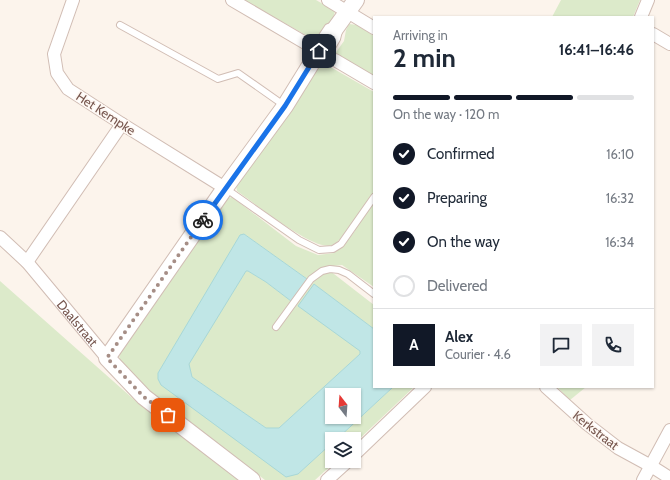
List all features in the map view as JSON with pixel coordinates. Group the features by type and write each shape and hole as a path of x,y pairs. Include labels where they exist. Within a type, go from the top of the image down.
{"street":[{"name":"Het Kempke","path":"73,0 54,54 57,73 68,89 225,188"},
{"path":"232,0 319,51"},
{"path":"328,0 349,11 373,27"},
{"path":"641,16 648,0"},
{"path":"107,358 225,188 285,106 319,51 349,11"},
{"path":"654,35 670,44"},
{"path":"334,60 373,82"},
{"path":"27,262 122,124"},
{"name":"Daalstraat","path":"0,237 27,262 107,358 144,397 252,480"},
{"path":"361,448 424,388"},
{"name":"Kerkstraat","path":"547,388 587,424 618,448 670,478"},
{"path":"643,480 670,430"},
{"path":"327,480 340,468"}],"lane":[{"path":"120,25 218,79 238,73 285,106"},
{"path":"225,188 299,240 319,250 333,249 341,244 373,198"},
{"path":"276,327 310,281 316,274 322,271 330,269 339,270 348,274 373,293"}],"green space":[{"path":"244,0 316,0 335,11 333,19 318,42"},
{"path":"561,0 640,0 633,16 553,16"},
{"path":"349,24 357,25 373,35 373,77 334,55 344,41"},
{"path":"317,65 327,65 373,91 373,286 342,265 325,267 373,304 373,328 314,284 360,351 360,354 279,428 266,428 192,377 188,364 246,271 266,282 291,301 307,279 244,234 158,373 298,474 325,449 325,468 328,468 315,480 265,480 148,390 120,361 119,354 228,198 232,197 296,246 318,255 334,253 343,246 355,231 349,227 340,240 335,244 324,245 299,234 284,225 237,191 236,186"},
{"path":"0,281 139,404 240,480 0,480"},
{"path":"392,388 413,388 361,437 361,432 345,432 353,424 361,424 361,417"},
{"path":"558,388 585,388 570,400"}],"water":[{"path":"244,234 307,279 291,301 266,282 246,271 189,364 192,377 266,428 279,428 360,354 360,351 298,306 314,284 373,328 373,388 392,388 361,417 361,388 325,388 325,424 353,424 345,432 325,432 325,449 298,474 286,477 161,385 158,379 158,373 240,235"}],"way so far":[{"path":"168,415 144,397 107,358 203,220"}],"route":[{"path":"203,220 285,106 319,51"}]}
